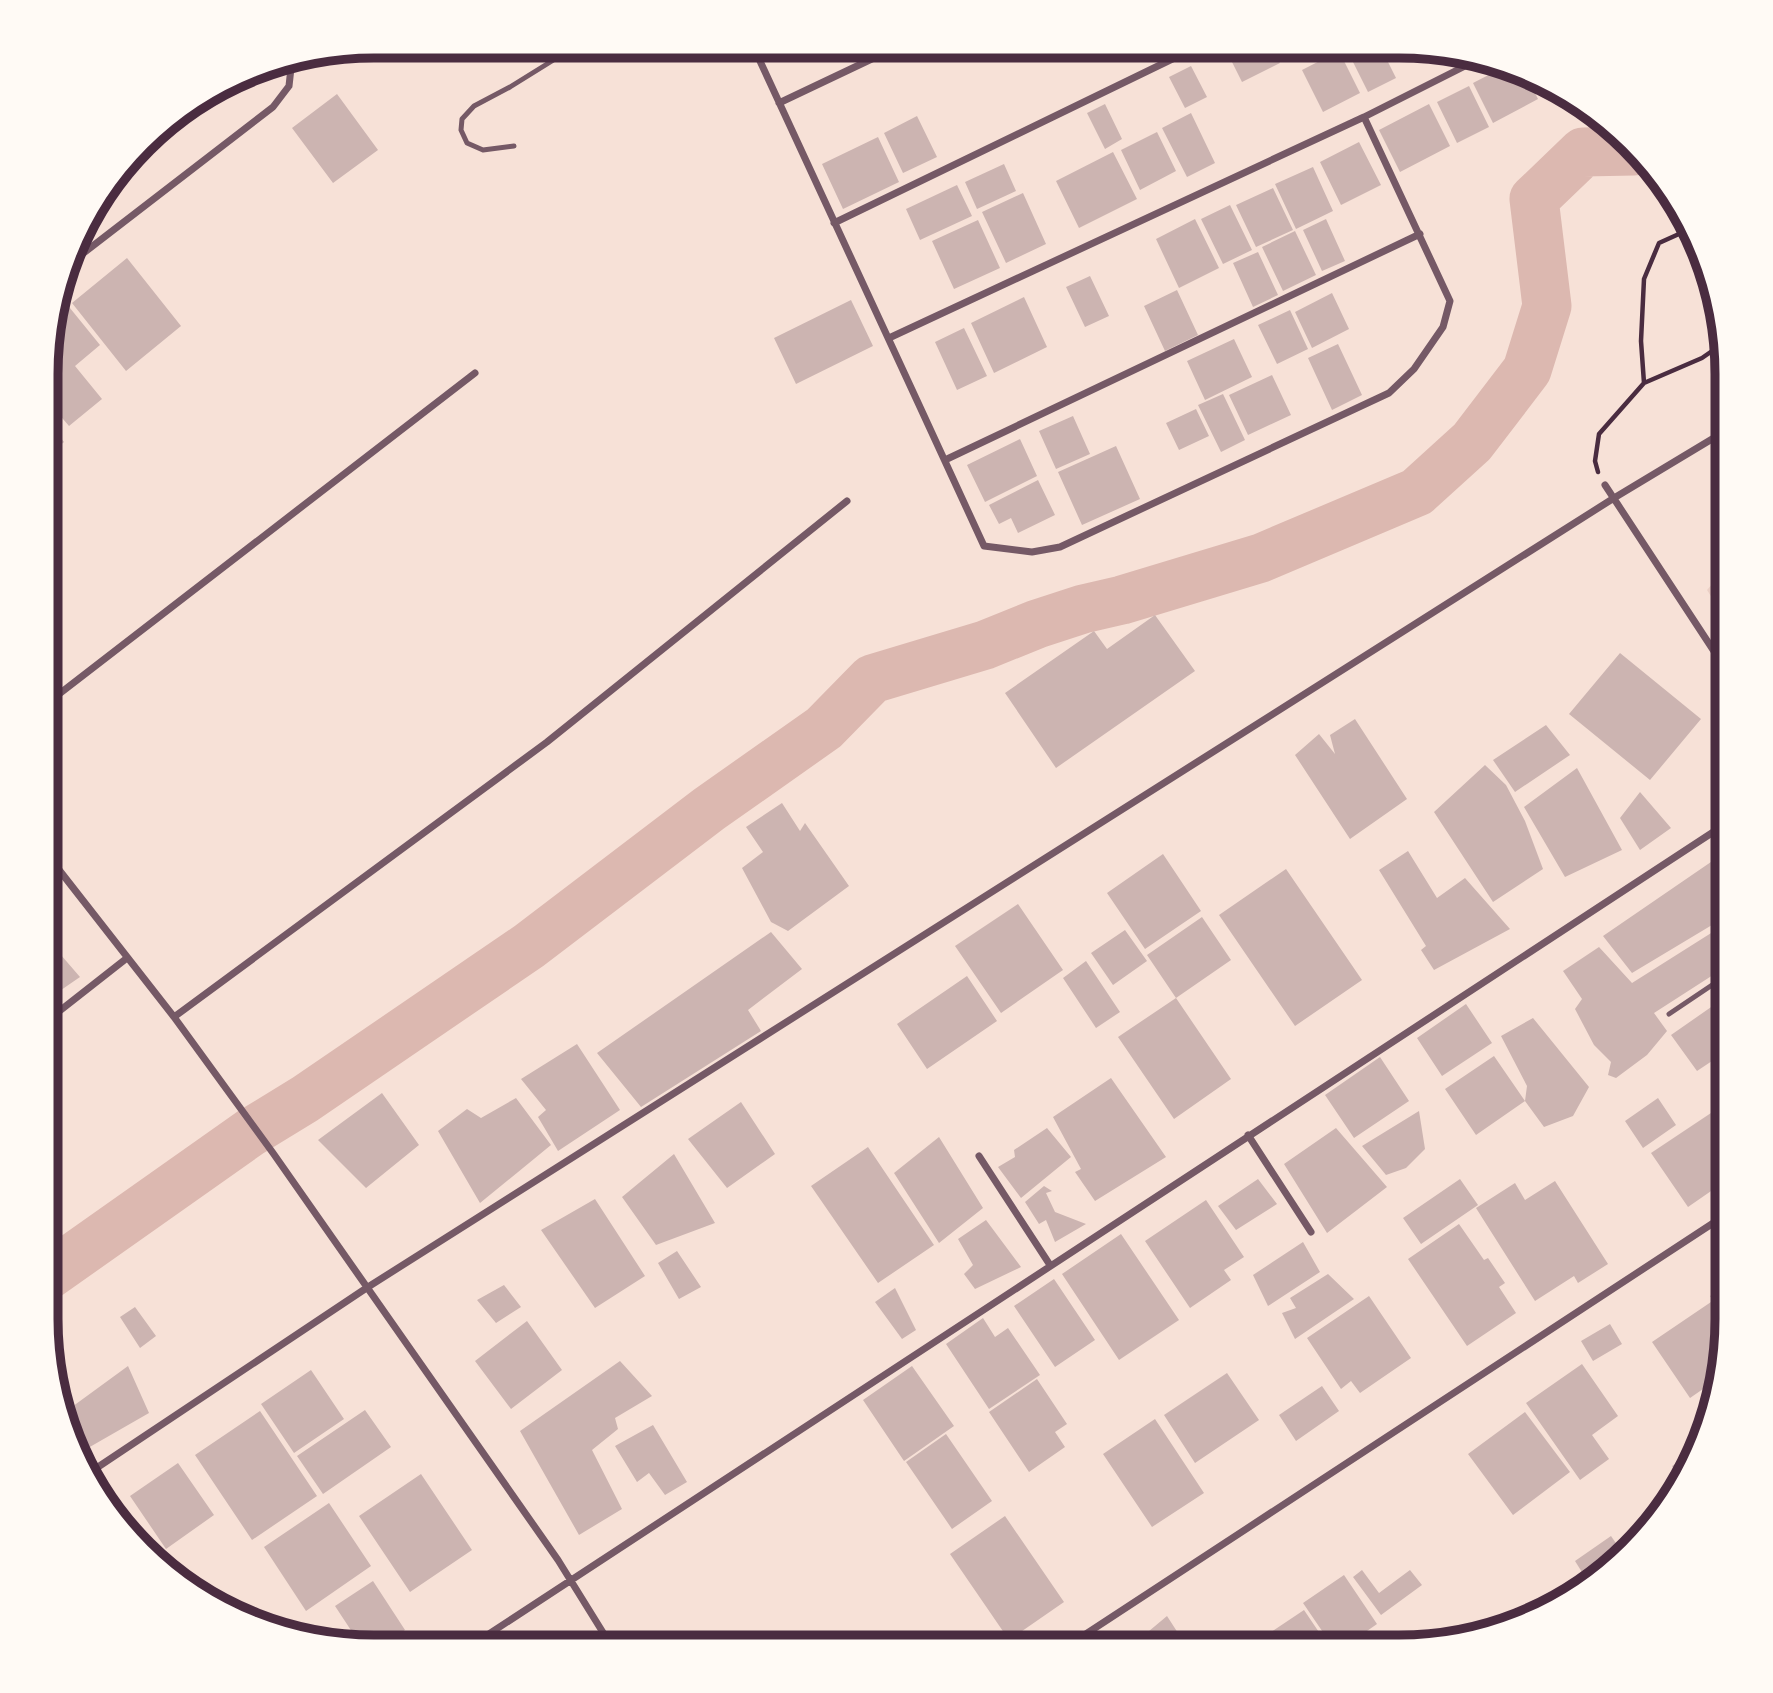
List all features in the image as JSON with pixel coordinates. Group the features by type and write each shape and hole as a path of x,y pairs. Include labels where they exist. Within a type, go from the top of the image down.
{"street":[{"path":"758,58 984,546 1032,552 1060,547 1389,393 1414,369 1443,327 1450,301 1364,117"},
{"path":"779,103 874,58"},
{"path":"834,223 1174,58"},
{"path":"889,338 1364,117 1466,65"},
{"path":"81,255 274,107 289,86 291,69"},
{"path":"944,460 1420,234"},
{"path":"58,695 475,373"},
{"path":"95,1469 368,1287 1614,498 1715,437"},
{"path":"1605,485 1715,653"},
{"path":"174,1017 547,742 847,501"},
{"path":"487,1635 1715,831"},
{"path":"58,869 174,1017 273,1153 570,1579 605,1635"},
{"path":"58,1012 127,958"},
{"path":"1248,1135 1311,1232"},
{"path":"979,1156 1050,1265"},
{"path":"1084,1635 1715,1222"}],"lane":[{"path":"514,146 483,150 467,143 461,130 462,119 474,106 557,58"},
{"path":"1669,1014 1715,983"}],"path":[{"path":"1644,383 1641,341 1644,279 1660,243 1682,233"},
{"path":"1605,485 1595,461 1599,434 1644,383 1702,358 1715,349"}],"shaded area":[{"path":"1715,581 1715,602 1707,590"}],"building":[{"path":"1230,58 1277,58 1280,63 1242,82"},
{"path":"1325,58 1342,58 1360,93 1323,112 1302,70"},
{"path":"1351,58 1386,58 1396,78 1368,92"},
{"path":"1191,66 1207,97 1185,108 1169,77"},
{"path":"1494,72 1532,87 1538,99 1493,123 1473,83"},
{"path":"1469,86 1489,127 1457,143 1437,102"},
{"path":"337,94 378,150 333,183 292,128"},
{"path":"1105,104 1122,139 1105,149 1087,113"},
{"path":"1429,104 1450,146 1400,172 1379,130"},
{"path":"1191,113 1215,163 1187,177 1162,128"},
{"path":"917,116 937,157 903,173 884,133"},
{"path":"1157,132 1176,171 1140,190 1121,150"},
{"path":"878,137 899,182 843,209 822,164"},
{"path":"1359,142 1381,185 1341,205 1320,162"},
{"path":"1113,152 1137,199 1079,228 1056,181"},
{"path":"1004,164 1016,191 977,209 965,182"},
{"path":"1313,167 1333,211 1296,229 1275,184"},
{"path":"957,185 972,216 920,240 906,209"},
{"path":"1273,188 1293,230 1256,247 1236,205"},
{"path":"1023,193 1046,244 1006,263 982,212"},
{"path":"1230,205 1252,250 1223,264 1201,219"},
{"path":"1195,219 1219,268 1179,288 1156,239"},
{"path":"1326,219 1345,261 1322,271 1303,230"},
{"path":"978,220 1000,268 954,289 932,241"},
{"path":"1295,231 1316,275 1283,291 1262,247"},
{"path":"1258,252 1278,295 1253,307 1233,263"},
{"path":"127,258 181,326 126,371 72,303"},
{"path":"1090,276 1109,316 1085,327 1066,287"},
{"path":"1177,290 1198,335 1165,351 1144,306"},
{"path":"1332,293 1349,329 1312,348 1295,312"},
{"path":"1024,297 1047,347 994,373 971,323"},
{"path":"851,300 873,346 796,384 774,338"},
{"path":"66,303 100,345 75,366 102,399 69,426 58,413 58,353"},
{"path":"1290,310 1308,349 1277,364 1258,325"},
{"path":"964,328 987,376 957,390 935,342"},
{"path":"1234,339 1252,377 1205,400 1187,361"},
{"path":"1338,344 1362,395 1332,410 1308,358"},
{"path":"1272,375 1291,415 1248,435 1229,395"},
{"path":"1223,394 1245,440 1221,452 1198,405"},
{"path":"1196,409 1209,436 1179,450 1166,423"},
{"path":"1073,416 1090,454 1056,469 1039,431"},
{"path":"58,435 64,442 58,447"},
{"path":"1020,439 1037,476 985,502 967,465"},
{"path":"1116,446 1140,499 1082,525 1058,472"},
{"path":"1038,480 1055,515 1018,533 1011,518 999,524 989,505"},
{"path":"1155,615 1195,671 1056,768 1005,693 1094,631 1107,649"},
{"path":"1620,653 1701,719 1650,780 1569,714"},
{"path":"1355,719 1407,799 1350,839 1295,755 1319,734 1335,754 1330,735"},
{"path":"1546,725 1570,755 1515,792 1493,760"},
{"path":"1485,765 1506,785 1525,821 1543,869 1493,902 1434,812"},
{"path":"1577,768 1622,850 1565,877 1524,807"},
{"path":"1640,792 1671,828 1640,850 1620,818"},
{"path":"782,803 800,831 805,823 849,886 788,931 771,922 742,868 763,852 746,827"},
{"path":"1408,851 1437,898 1465,878 1510,929 1434,970 1421,950 1426,946 1379,870"},
{"path":"1163,854 1201,911 1145,949 1107,893"},
{"path":"1715,859 1715,923 1632,973 1603,936"},
{"path":"1286,869 1362,980 1295,1026 1219,915"},
{"path":"1018,904 1063,970 1001,1013 955,946"},
{"path":"1202,917 1231,960 1176,998 1147,955"},
{"path":"1125,930 1147,961 1113,985 1091,953"},
{"path":"1715,931 1715,974 1654,1013 1667,1031 1647,1055 1616,1078 1608,1075 1611,1062 1594,1045 1575,1009 1582,999 1563,971 1599,947 1632,983"},
{"path":"771,932 802,969 748,1010 761,1031 641,1107 597,1053"},
{"path":"58,952 80,977 58,992"},
{"path":"1086,961 1120,1012 1096,1028 1063,978"},
{"path":"967,976 997,1021 927,1069 897,1024"},
{"path":"1176,998 1231,1079 1174,1119 1118,1037"},
{"path":"1466,1004 1492,1043 1442,1076 1417,1038"},
{"path":"1715,1004 1715,1059 1697,1071 1671,1035"},
{"path":"1533,1018 1589,1087 1573,1116 1544,1127 1525,1101 1527,1086 1501,1036"},
{"path":"577,1044 620,1110 558,1151 538,1117 546,1110 521,1079"},
{"path":"1494,1056 1525,1101 1476,1135 1445,1089"},
{"path":"1380,1057 1409,1101 1354,1138 1325,1095"},
{"path":"1111,1078 1166,1157 1095,1201 1075,1172 1081,1169 1053,1117"},
{"path":"382,1093 419,1145 366,1188 318,1140"},
{"path":"516,1098 551,1145 480,1203 438,1131 467,1109 481,1118"},
{"path":"1658,1098 1676,1125 1643,1148 1625,1121"},
{"path":"741,1102 775,1154 727,1188 688,1139"},
{"path":"1715,1110 1715,1188 1688,1207 1651,1153"},
{"path":"1419,1111 1425,1149 1406,1168 1386,1175 1362,1146"},
{"path":"1047,1128 1071,1157 1021,1198 998,1167 1015,1157 1014,1150"},
{"path":"1336,1128 1387,1187 1327,1233 1284,1164"},
{"path":"939,1137 983,1208 939,1243 894,1173"},
{"path":"868,1147 934,1245 878,1283 811,1186"},
{"path":"674,1154 715,1223 656,1245 622,1197"},
{"path":"1258,1179 1277,1204 1236,1230 1218,1206"},
{"path":"1460,1179 1478,1205 1421,1244 1403,1218"},
{"path":"1555,1181 1608,1264 1578,1283 1574,1276 1535,1301 1476,1208 1515,1183 1525,1200"},
{"path":"1044,1186 1052,1191 1046,1193 1055,1212 1086,1224 1055,1242 1046,1220 1039,1224 1025,1202"},
{"path":"595,1199 645,1276 595,1308 541,1230"},
{"path":"1206,1200 1244,1257 1224,1270 1231,1280 1190,1308 1145,1241"},
{"path":"986,1220 1021,1267 975,1289 964,1274 973,1265 958,1239"},
{"path":"1459,1224 1484,1260 1488,1258 1505,1283 1499,1287 1516,1313 1467,1346 1408,1259"},
{"path":"1121,1234 1179,1320 1119,1360 1062,1274"},
{"path":"1303,1242 1320,1272 1268,1306 1253,1275"},
{"path":"677,1251 701,1287 679,1299 658,1263"},
{"path":"1328,1274 1354,1299 1295,1339 1282,1313 1296,1308 1290,1298"},
{"path":"1054,1279 1095,1340 1055,1367 1014,1306"},
{"path":"504,1285 521,1307 496,1323 477,1300"},
{"path":"895,1288 916,1330 902,1339 875,1302"},
{"path":"1369,1296 1411,1358 1360,1393 1351,1381 1341,1389 1307,1338"},
{"path":"1711,1302 1715,1308 1715,1340 1708,1386 1690,1398 1652,1342"},
{"path":"135,1307 156,1336 140,1348 120,1317"},
{"path":"983,1318 995,1337 1008,1328 1040,1375 989,1409 946,1344"},
{"path":"527,1321 562,1370 511,1409 475,1361"},
{"path":"1610,1324 1622,1344 1593,1361 1581,1341"},
{"path":"620,1361 652,1396 615,1418 618,1429 592,1450 622,1509 579,1535 520,1431"},
{"path":"1582,1364 1618,1416 1592,1435 1609,1459 1580,1480 1526,1403"},
{"path":"128,1366 149,1413 88,1448 83,1443 71,1408"},
{"path":"912,1366 954,1426 904,1461 863,1400"},
{"path":"311,1370 344,1419 294,1453 261,1404"},
{"path":"1227,1373 1259,1420 1195,1463 1164,1415"},
{"path":"1037,1379 1067,1424 1055,1432 1065,1447 1029,1472 989,1412"},
{"path":"1322,1386 1339,1411 1296,1441 1279,1415"},
{"path":"365,1410 391,1447 323,1494 297,1456"},
{"path":"260,1411 317,1496 252,1540 195,1455"},
{"path":"1525,1412 1570,1472 1513,1515 1468,1454"},
{"path":"1155,1419 1204,1493 1152,1527 1103,1454"},
{"path":"653,1425 687,1482 665,1495 649,1473 637,1482 615,1446"},
{"path":"946,1434 992,1501 952,1529 906,1462"},
{"path":"1683,1459 1676,1472 1672,1466"},
{"path":"178,1463 214,1515 166,1549 130,1496"},
{"path":"421,1474 472,1550 410,1592 359,1516"},
{"path":"329,1503 371,1566 306,1611 264,1547"},
{"path":"1005,1516 1064,1602 1016,1635 1006,1635 950,1554"},
{"path":"1611,1536 1619,1547 1584,1576 1575,1561"},
{"path":"1362,1570 1379,1593 1410,1570 1422,1585 1381,1615 1353,1577"},
{"path":"1344,1575 1377,1624 1361,1635 1325,1635 1303,1603"},
{"path":"373,1581 405,1630 398,1635 354,1635 335,1606"},
{"path":"1304,1610 1321,1635 1266,1635"},
{"path":"1167,1616 1179,1635 1144,1635"}],"waterway":[{"path":"58,1268 251,1132 305,1099 529,946 709,809 824,728 872,679 985,645 1083,609 1261,558 1417,492 1472,442 1527,370 1547,306 1534,199 1583,152 1624,151"}]}
